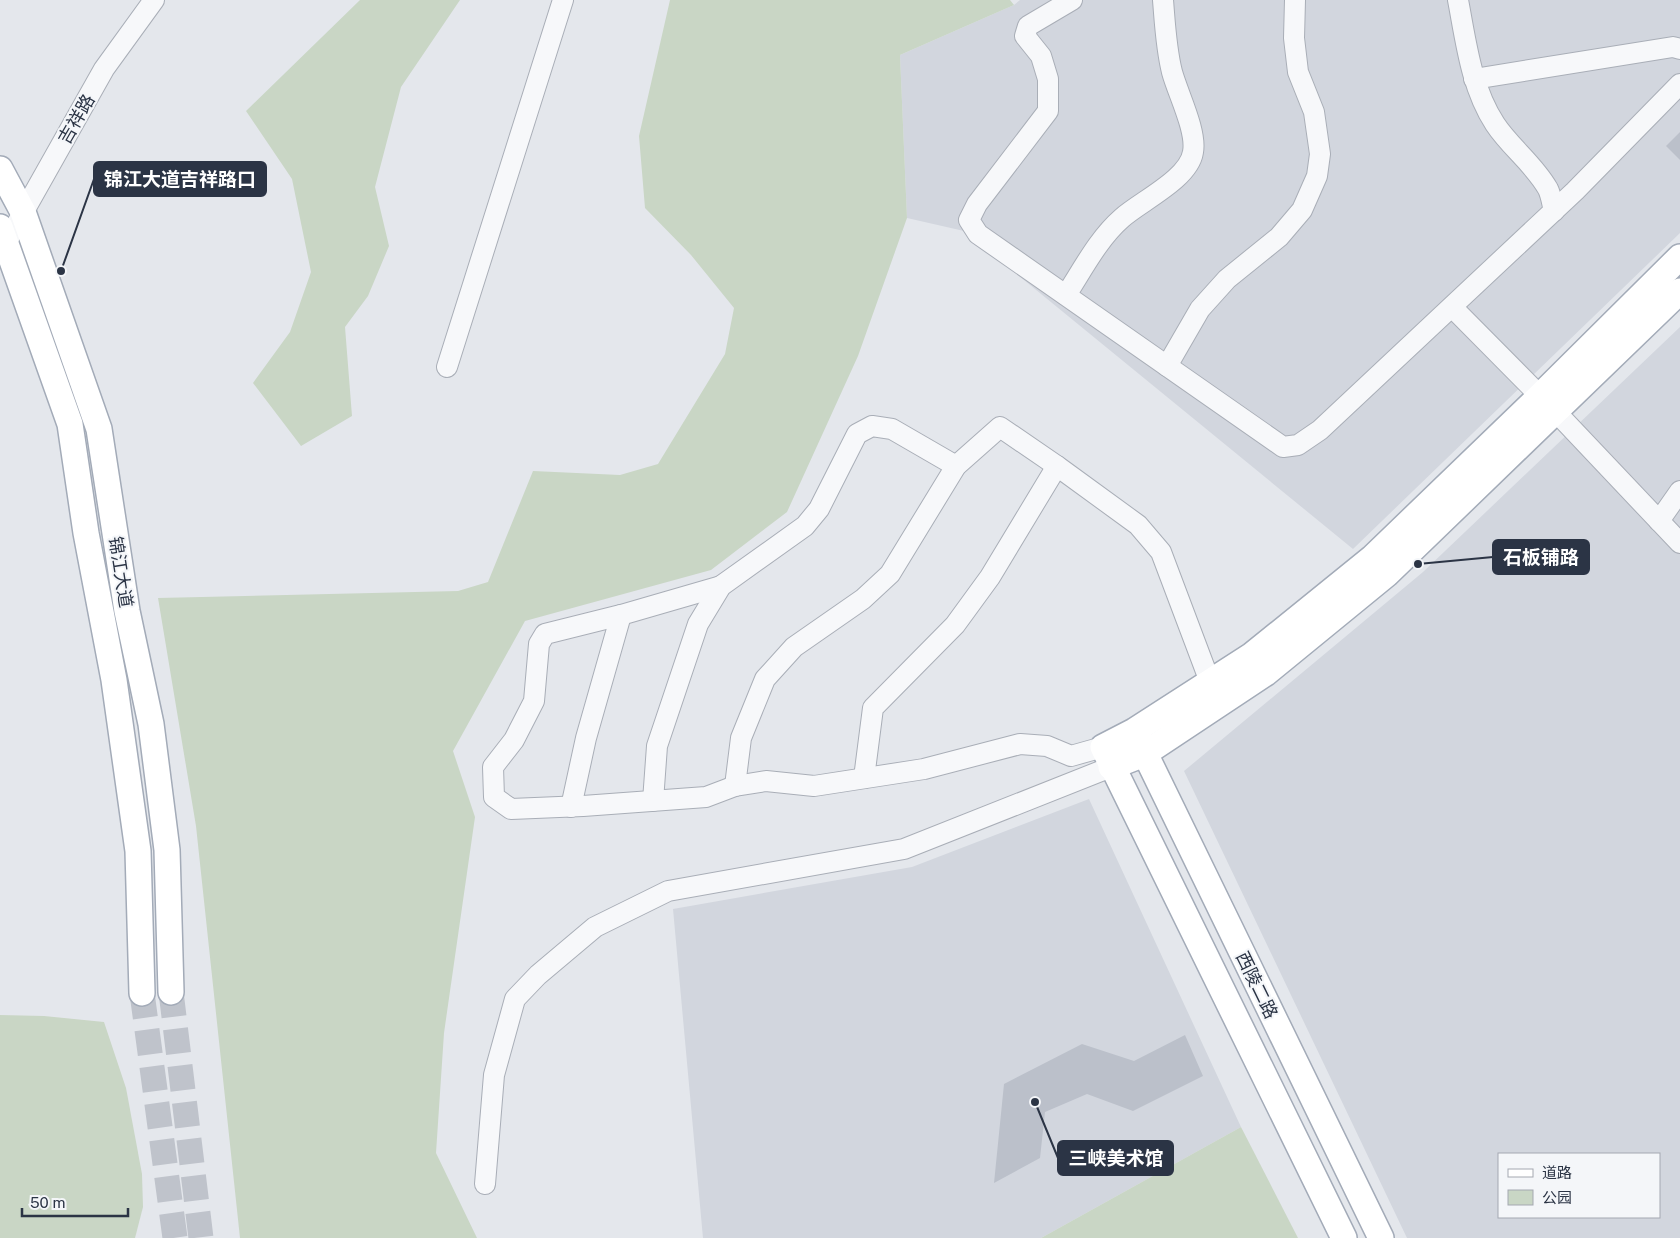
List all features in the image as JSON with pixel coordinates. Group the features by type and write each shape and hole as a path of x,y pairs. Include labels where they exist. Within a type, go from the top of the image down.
{"main road":[{"name":"锦江大道","path":"0,169 23,212 99,429 127,611 151,724 167,850 171,992"},
{"name":"锦江大道","path":"3,235 70,424 86,533 114,680 138,851 142,993"},
{"path":"1107,757 1144,754 1266,673 1387,574 1548,404 1680,256"},
{"path":"1107,757 1134,731 1252,655 1372,558 1680,291"},
{"name":"西陵二路","path":"1134,731 1381,1238"},
{"name":"西陵二路","path":"1107,757 1344,1238"}],"street":[{"name":"吉祥路","path":"3,235 23,212 104,68 154,0"},
{"path":"447,367 563,0"},
{"path":"1072,0 1028,26 1025,36 1041,56 1048,79 1048,111 977,204 969,220 978,234 1283,447 1298,445 1320,430 1554,210 1680,84"},
{"path":"1066,295 1101,239 1122,218 1185,170 1193,152 1191,124 1181,102 1172,71 1165,35 1163,0"},
{"path":"1167,366 1200,309 1227,278 1279,237 1302,210 1317,176 1320,154 1314,112 1298,72 1294,38 1295,0"},
{"path":"1458,0 1474,79 1484,104 1496,125 1537,172 1549,190 1554,210"},
{"path":"1474,79 1673,47 1680,50"},
{"path":"1452,307 1680,542"},
{"path":"956,466 892,429 872,426 857,434 820,509 805,526 721,586 621,615 545,634 539,644 534,701 514,740 493,767 494,796 511,809 571,807 706,797 735,786 766,781 814,786 924,770 1020,744 1047,746 1071,756 1107,757"},
{"path":"735,786 741,738 765,679 794,647 863,599 890,574 956,466 1000,427 1138,525 1162,552 1210,682"},
{"path":"864,778 872,708 954,625 990,577 1057,466"},
{"path":"1659,521 1680,491"},
{"path":"653,801 657,746 698,624 721,586"},
{"path":"571,807 586,738 621,615"},
{"path":"485,1184 494,1075 515,999 538,974 596,927 668,891 904,849 1107,757"}],"shaded area":[{"path":"1020,0 1680,0 1680,233 1353,549 964,231 907,218 900,55 1014,5"},
{"path":"1680,327 1680,1238 1407,1238 1184,771 1423,572"},
{"path":"1089,799 1241,1127 1041,1238 703,1238 673,909 912,867"}],"green space":[{"path":"360,0 460,0 401,87 375,187 389,246 368,296 345,327 352,416 301,446 253,383 290,332 311,272 292,179 246,111"},
{"path":"670,0 1010,0 1014,5 900,55 907,218 858,356 787,512 711,570 525,621 453,751 475,817 444,1033 436,1153 477,1238 240,1238 196,826 158,598 458,591 488,582 533,471 620,475 658,464 725,354 734,308 691,255 645,208 639,136"},
{"path":"0,1015 44,1016 104,1022 126,1088 142,1174 143,1207 135,1238 0,1238"},
{"path":"1241,1127 1298,1238 1041,1238"}],"building":[{"path":"1680,132 1680,160 1666,146"},
{"path":"1185,1035 1203,1076 1133,1111 1087,1094 1045,1112 1040,1158 994,1183 1004,1084 1082,1044 1134,1061"}],"tunnel":[{"path":"171,992 201,1238"},
{"path":"142,993 175,1238"}],"place":[{"name":"锦江大道吉祥路口","path":"61,271"},
{"name":"石板铺路","path":"1418,564"},
{"name":"三峡美术馆","path":"1035,1102"}]}
